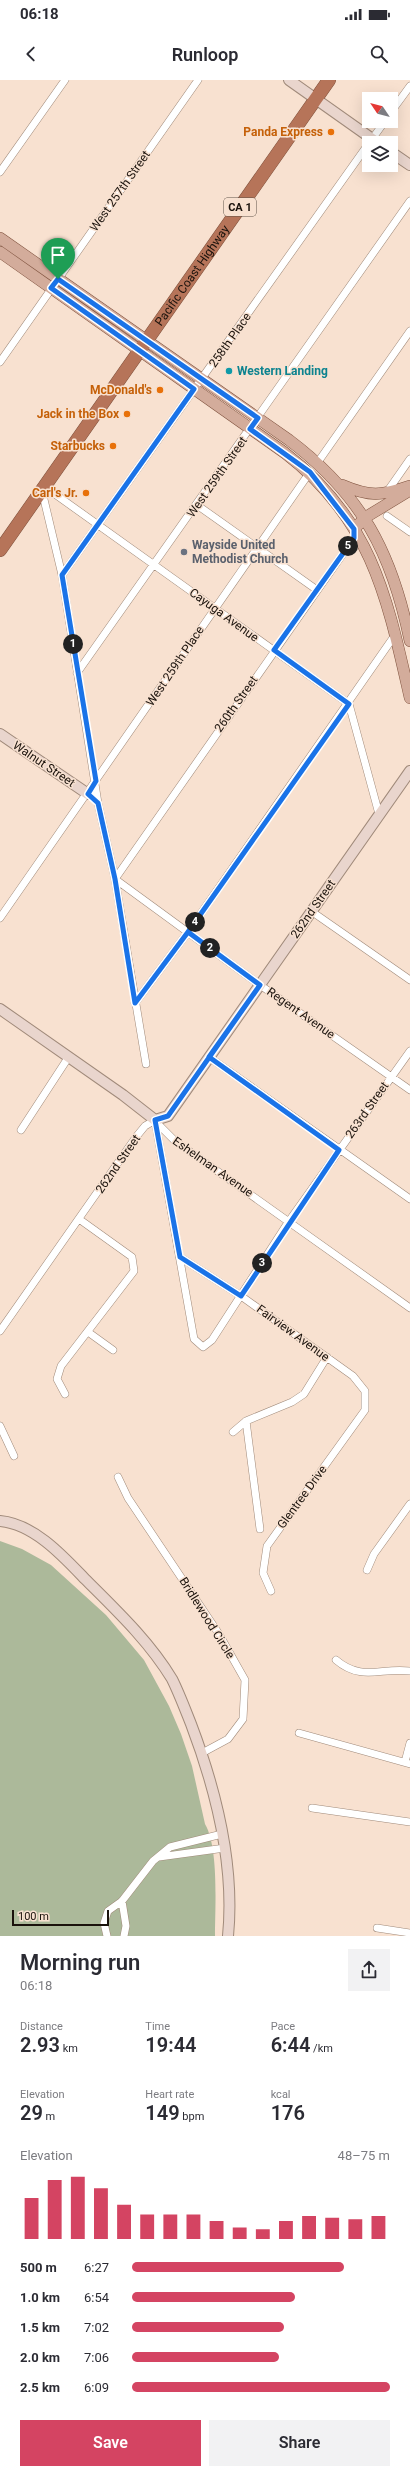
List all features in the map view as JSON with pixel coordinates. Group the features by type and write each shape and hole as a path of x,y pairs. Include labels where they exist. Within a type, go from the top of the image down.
{"highway":[{"name":"Pacific Coast Highway","path":"0,550 329,80"}],"main road":[{"path":"0,238 203,379 318,462 340,484 366,517 408,619 410,641"},
{"path":"0,252 310,472 354,529 380,579 410,698"},
{"path":"340,484 375,495 384,495 410,486"},
{"path":"354,529 366,517 410,490"}],"street":[{"path":"0,172 65,80"},
{"name":"West 257th Street","path":"0,362 198,80"},
{"path":"289,80 364,136"},
{"path":"398,102 410,86"},
{"name":"258th Place","path":"62,575 362,156"},
{"path":"398,157 410,166"},
{"name":"West 259th Street","path":"78,673 410,201"},
{"path":"318,462 410,331"},
{"path":"389,489 410,459"},
{"name":"West 259th Place","path":"0,918 88,794 310,472"},
{"path":"44,489 62,575 96,781 98,803 115,879 146,1064"},
{"name":"Cayuga Avenue","path":"44,489 154,564 349,704"},
{"path":"197,505 318,590"},
{"path":"387,516 410,532"},
{"name":"260th Street","path":"115,879 274,650 354,538 354,529"},
{"path":"135,1003 188,932 349,704 395,635"},
{"path":"349,704 379,814"},
{"name":"Walnut Street","path":"0,734 88,794"},
{"name":"262nd Street","path":"0,1331 80,1219 136,1137 145,1126 155,1120 168,1116 410,771"},
{"path":"88,794 98,803"},
{"name":"Regent Avenue","path":"115,879 260,985 410,1090"},
{"path":"311,911 410,980"},
{"name":"Eshelman Avenue","path":"0,1009 123,1095 155,1120 175,1141 290,1221 410,1308"},
{"name":"263rd Street","path":"180,1257 194,1339 203,1347 212,1340 290,1221 410,1051"},
{"path":"209,1057 410,1199"},
{"path":"21,1130 68,1058"},
{"path":"155,1120 180,1257"},
{"path":"66,1394 58,1382 58,1373 134,1271 132,1257 80,1219"},
{"name":"Fairview Avenue","path":"180,1257 241,1296 353,1376 364,1390 364,1410"},
{"path":"88,1332 113,1350"},
{"path":"233,1432 246,1421 292,1402 304,1394 327,1357"},
{"name":"Glentree Drive","path":"271,1591 262,1572 267,1546 364,1410"},
{"path":"246,1421 260,1529"},
{"path":"0,1426 14,1456"},
{"name":"Bridlewood Circle","path":"118,1477 128,1498 219,1634 245,1680 243,1719 228,1739 202,1753"},
{"path":"366,1570 374,1554 410,1504"},
{"path":"0,1520 10,1522 32,1532 70,1563 132,1626 157,1657 172,1680 202,1753 222,1834 225,1848 228,1886 228,1936"},
{"path":"336,1660 347,1669 362,1673 393,1669 410,1670"},
{"path":"299,1733 407,1763 410,1743"},
{"path":"312,1808 410,1822"},
{"path":"107,1936 104,1923 106,1915 114,1904 122,1901 148,1866 170,1847 222,1834"},
{"path":"159,1857 225,1848"},
{"path":"122,1901 126,1926 124,1936"},
{"path":"377,1928 410,1933"}],"green space":[{"path":"0,1541 22,1549 51,1565 106,1615 144,1660 169,1706 192,1766 214,1862 216,1894 215,1936 0,1936"}],"place":[{"name":"Panda Express","path":"331,132"},
{"name":"Western Landing","path":"229,371"},
{"name":"McDonald's","path":"160,390"},
{"name":"Jack in the Box","path":"127,414"},
{"name":"Starbucks","path":"113,446"},
{"name":"Carl's Jr.","path":"86,493"},
{"name":"Wayside United Methodist Church","path":"184,552"}],"route":[{"path":"58,279 51,288 138,351 194,389 62,575 96,781 88,794 98,803 115,879 135,1003 188,932 260,985 168,1116 155,1120 180,1257 241,1296 339,1150 209,1057 260,985 223,958 188,932 349,704 274,650 354,538 354,529 337,504 310,472 250,429 258,418 58,279"}]}
